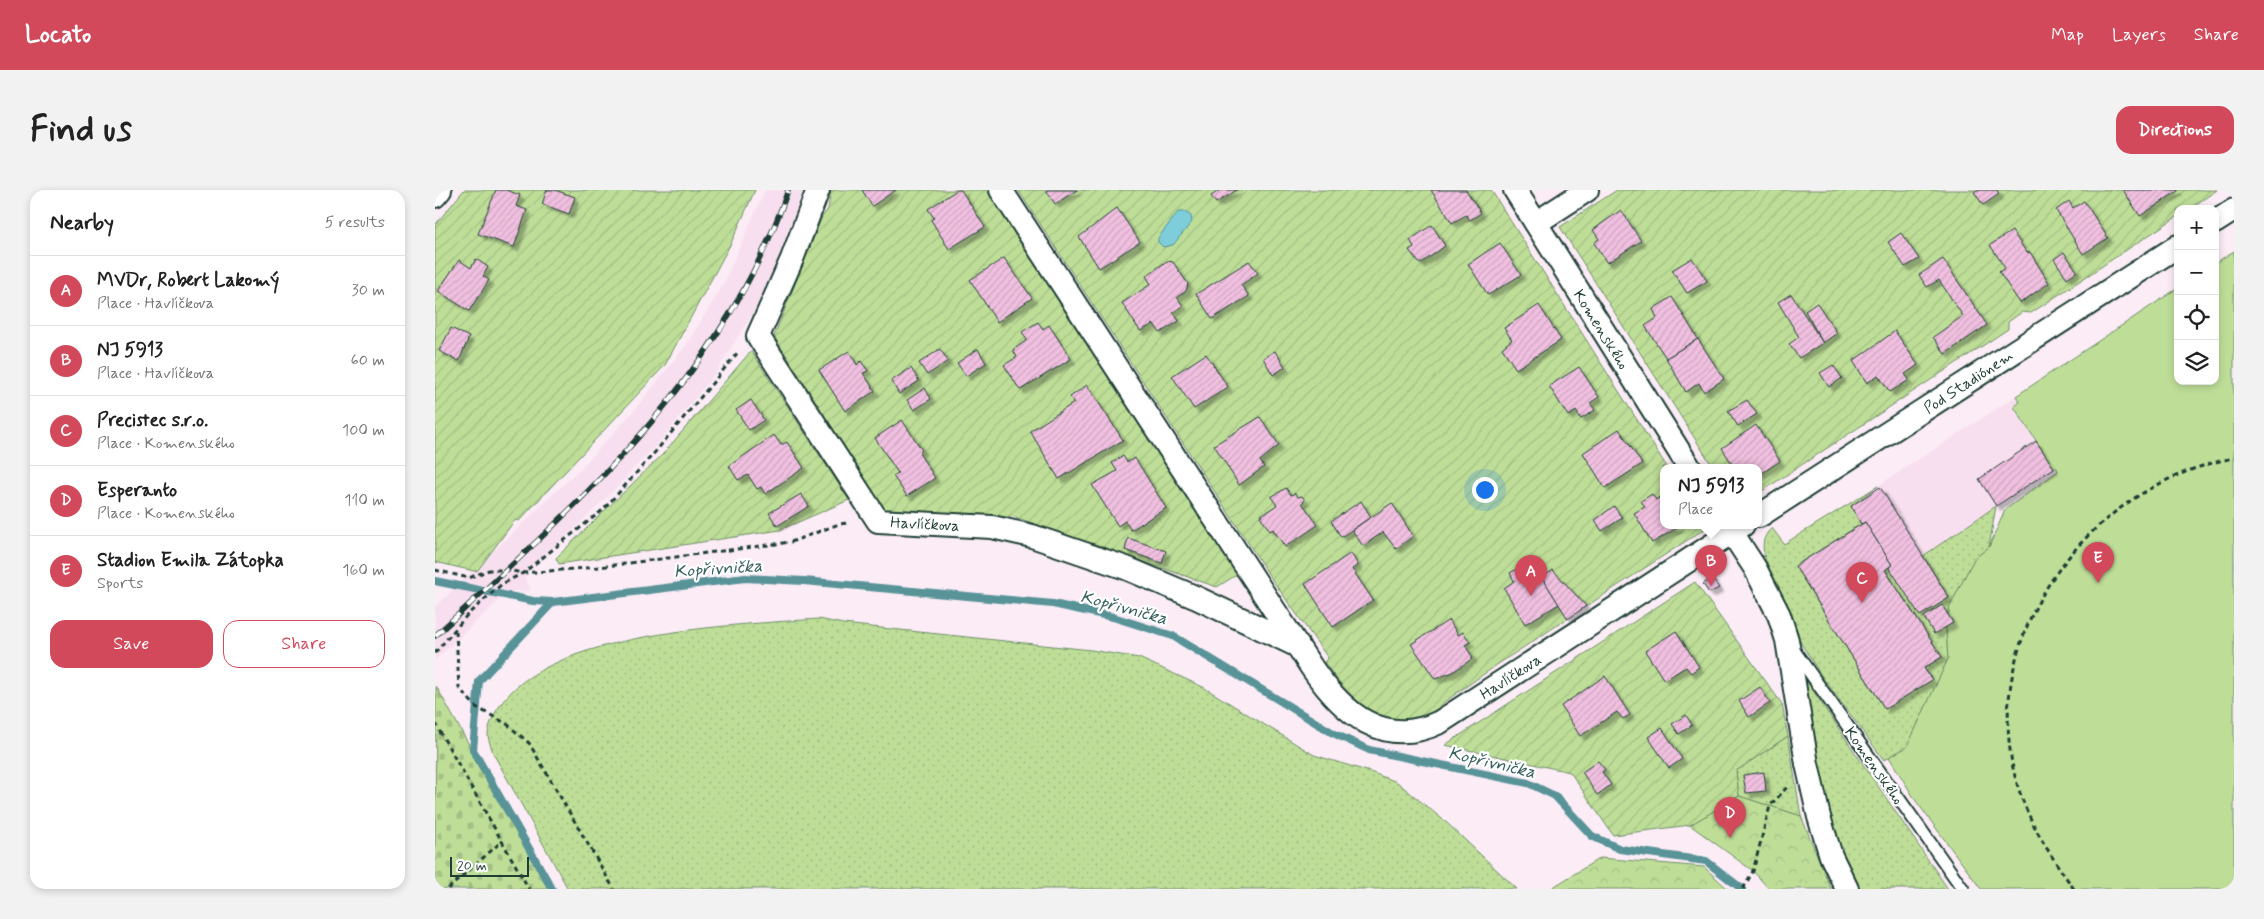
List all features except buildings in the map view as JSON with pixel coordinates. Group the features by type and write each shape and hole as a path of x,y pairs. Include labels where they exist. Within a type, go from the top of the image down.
{"street":[{"path":"435,196 440,190"},
{"path":"758,336 792,259 818,190"},
{"name":"Havlíčkova","path":"1001,190 1323,684 1340,702 1362,720 1385,730 1405,733 1424,730 1440,722 1731,529"},
{"name":"Komenského","path":"1515,190 1687,464"},
{"path":"1536,224 1587,190"},
{"path":"2219,219 2234,210"},
{"name":"Pod Stadiónem","path":"1762,514 2174,249"},
{"name":"Havlíčkova","path":"758,336 878,520 992,527 1032,536 1126,568 1188,594 1298,646"},
{"name":"Komenského","path":"1735,529 1769,594 1787,640 1807,764 1819,817 1831,856 1847,889"}],"lane":[{"name":"Komenského","path":"1787,640 1963,889"}],"path":[{"path":"435,653 468,614 502,584 523,573 604,509 656,451 733,356 758,336"},
{"path":"2074,889 2046,850 2031,822 2011,758 2008,695 2022,637 2047,584 2092,531 2125,505 2161,484 2211,463 2234,458"},
{"path":"435,570 469,578 489,570 507,570 523,573 599,566 791,542 839,524 878,520"},
{"path":"456,630 459,688 476,707 507,724 529,743 615,889"},
{"path":"435,723 529,889"},
{"path":"1743,889 1753,871 1770,806"},
{"path":"449,889 502,841"}],"shaded area":[{"path":"765,190 807,190 798,216 757,306 717,371 661,440 610,494 540,562 523,573 531,590 508,592 435,660 435,607 582,467 631,414 684,348 722,287"},
{"path":"2016,396 2020,402 2014,407 2036,441 1979,479 1996,506 1923,556 1878,486"}],"green space":[{"path":"464,190 755,190 731,243 665,365 519,521 515,520 478,570 474,571 435,562 435,225"},
{"path":"831,190 987,190 1238,574 1217,587 1012,516 885,510 774,336 822,217 828,209"},
{"path":"1018,190 1491,190 1665,464 1660,464 1660,529 1704,529 1498,664 1440,705 1436,715 1418,720 1401,721 1371,711 1346,690 1324,662 1328,658 1273,581"},
{"path":"1617,190 2217,190 2195,205 2174,205 2174,219 2031,313 2022,312 2008,322 2008,329 1762,491 1762,464 1711,464 1560,227"},
{"path":"2234,251 2234,889 1981,889 1916,801 1889,757 1907,747 1948,659 1946,627 1953,622 1948,615 1950,606 1974,559 1989,547 2005,510 2058,471 2056,467 2054,468 2014,407 2020,402 2016,396 2174,291 2174,385 2219,385 2219,260"},
{"path":"751,351 849,500 780,530 559,564 556,558 663,454"},
{"path":"1878,486 1851,506 1861,524 1795,566 1885,709 1931,680 1924,668 1942,657 1885,570 1889,567 1921,615 1949,597 1923,556 1996,506 1989,547 1974,559 1950,606 1948,615 1942,606 1924,617 1934,634 1946,627 1948,659 1907,747 1884,760 1823,678 1802,645 1763,567 1767,565 1763,550 1765,536 1772,528 1784,544"},
{"path":"1695,582 1782,704 1788,736 1736,771 1739,796 1690,825 1613,835 1570,772 1445,745"},
{"path":"819,619 843,624 1091,650 1139,658 1203,687 1314,755 1397,782 1447,823 1517,889 568,889 493,753 488,732 499,707 523,682 558,662 599,647 694,629"},
{"path":"1805,679 1948,889 1855,889 1827,820"},
{"path":"436,686 550,889 435,889"},
{"path":"1788,736 1801,816 1739,796 1736,771"},
{"path":"1739,796 1801,816 1831,889 1769,889 1753,871 1690,825"},
{"path":"1600,858 1704,867 1728,889 1550,889"}],"water":[{"path":"1178,212 1185,212 1191,216 1192,222 1173,245 1163,247 1158,242 1158,238"}],"waterway":[{"name":"Kopřivnička","path":"435,581 533,601 553,602 745,578 804,581 1053,604 1113,617 1173,636 1333,733 1369,750 1528,783 1555,796 1592,836 1620,849 1706,861 1742,889"},
{"path":"552,889 473,750 479,681 553,602"}],"railway":[{"path":"435,636 592,487 641,434 686,379 726,321 760,258 788,190"}],"place":[{"name":"Stadion Emila Zátopka","path":"2098,583"},
{"name":"NJ 5913","path":"1711,586"},
{"name":"MVDr, Robert Lakomý","path":"1531,596"},
{"name":"Precistec s.r.o.","path":"1862,603"},
{"name":"Esperanto","path":"1730,838"}]}
